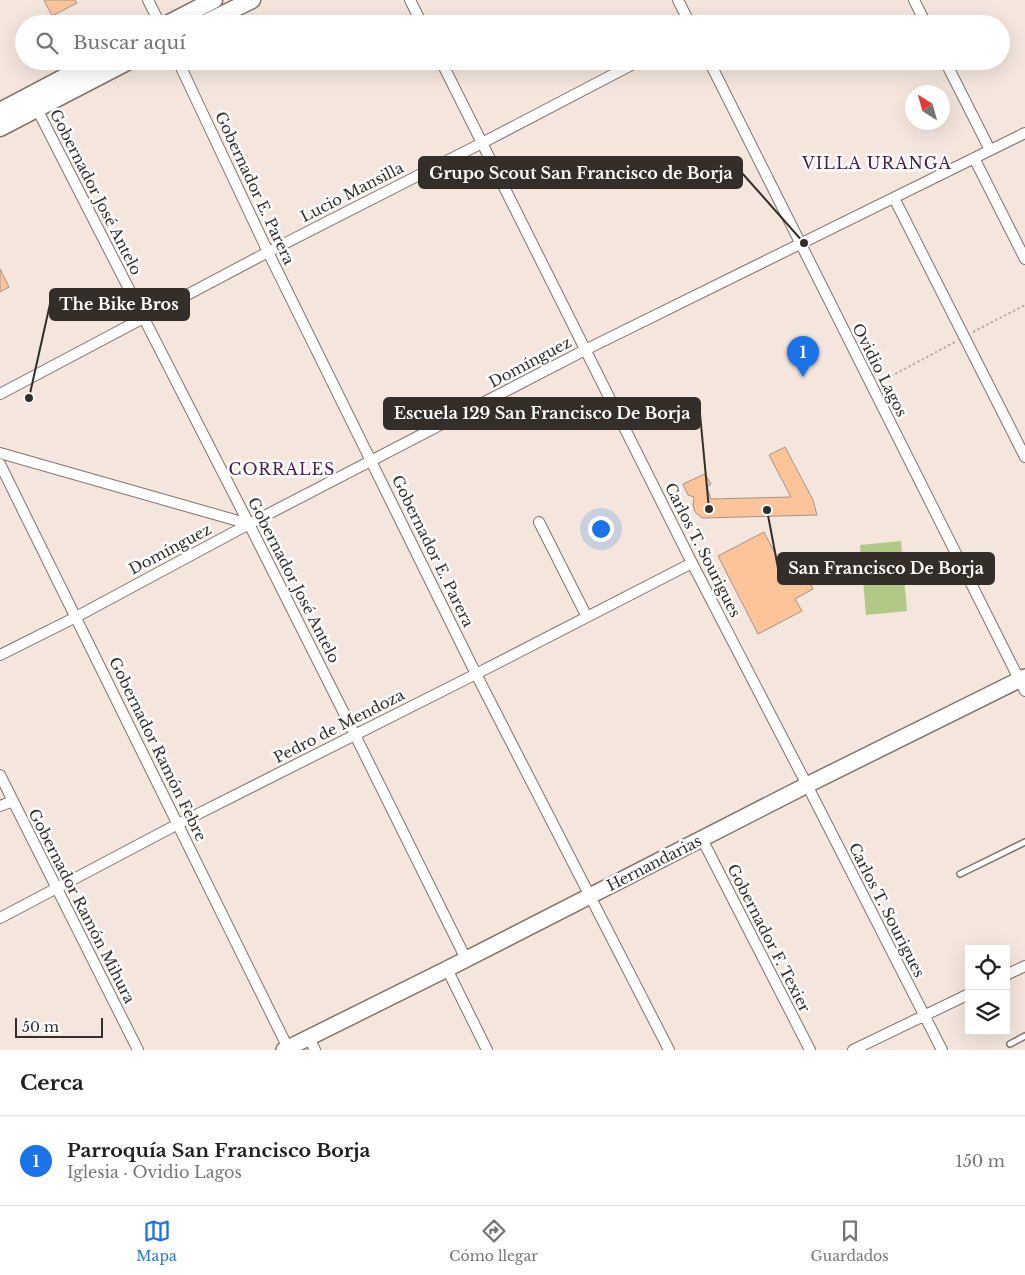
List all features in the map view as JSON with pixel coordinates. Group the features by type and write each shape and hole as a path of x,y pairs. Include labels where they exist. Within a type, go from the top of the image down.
{"main road":[{"path":"185,15 214,0"},
{"path":"221,15 252,0"},
{"path":"0,111 78,70"},
{"path":"0,128 112,70"}],"street":[{"path":"148,0 156,15"},
{"path":"410,0 418,15"},
{"path":"678,0 686,15"},
{"path":"914,0 922,15"},
{"name":"Gobernador E. Parera","path":"182,70 268,252 476,674 669,1050"},
{"name":"Carlos T. Sourigues","path":"446,70 692,563 942,1050"},
{"name":"Lucio Mansilla","path":"0,394 268,252 622,70"},
{"name":"Ovidio Lagos","path":"713,70 1023,683"},
{"path":"950,70 990,150"},
{"name":"Gobernador José Antelo","path":"37,109 249,524 466,959"},
{"name":"Domínguez","path":"0,655 585,350 1025,132"},
{"path":"974,158 1025,259"},
{"path":"894,198 1025,457"},
{"path":"0,453 249,524"},
{"name":"Gobernador Ramón Febre","path":"0,464 178,824 286,1049"},
{"path":"539,522 587,617"},
{"name":"Pedro de Mendoza","path":"0,918 178,824 692,563"},
{"name":"Hernandarias","path":"286,1049 312,1044 466,959 807,785 1023,683"},
{"name":"Gobernador Ramón Mihura","path":"0,775 138,1050"},
{"path":"0,806 13,801"},
{"name":"Gobernador F. Texier","path":"702,839 810,1050"},
{"path":"1010,973 1025,966"},
{"path":"447,969 487,1050"},
{"path":"853,1050 965,996"}],"lane":[{"path":"960,874 1025,842"},
{"path":"1010,1044 1025,1036"}],"path":[{"path":"872,387 1025,305"}],"green space":[{"path":"901,541 907,611 866,615 860,545"}],"building":[{"path":"44,0 75,0 77,3 54,15 52,15"},
{"path":"0,269 9,287 0,292"},
{"path":"785,447 813,500 817,515 702,518 695,512 693,505 694,497 688,495 683,484 705,474 711,484 707,487 711,499 791,497 769,455"},
{"path":"764,532 782,567 797,559 813,589 795,599 802,611 758,634 718,556"}],"place":[{"name":"Grupo Scout San Francisco de Borja","path":"804,243"},
{"name":"Parroquía San Francisco Borja","path":"803,377"},
{"name":"The Bike Bros","path":"29,398"},
{"name":"Escuela 129 San Francisco De Borja","path":"709,509"},
{"name":"San Francisco De Borja","path":"767,510"}],"district":[{"name":"VILLA URANGA","path":"877,163"},
{"name":"CORRALES","path":"282,469"}]}
